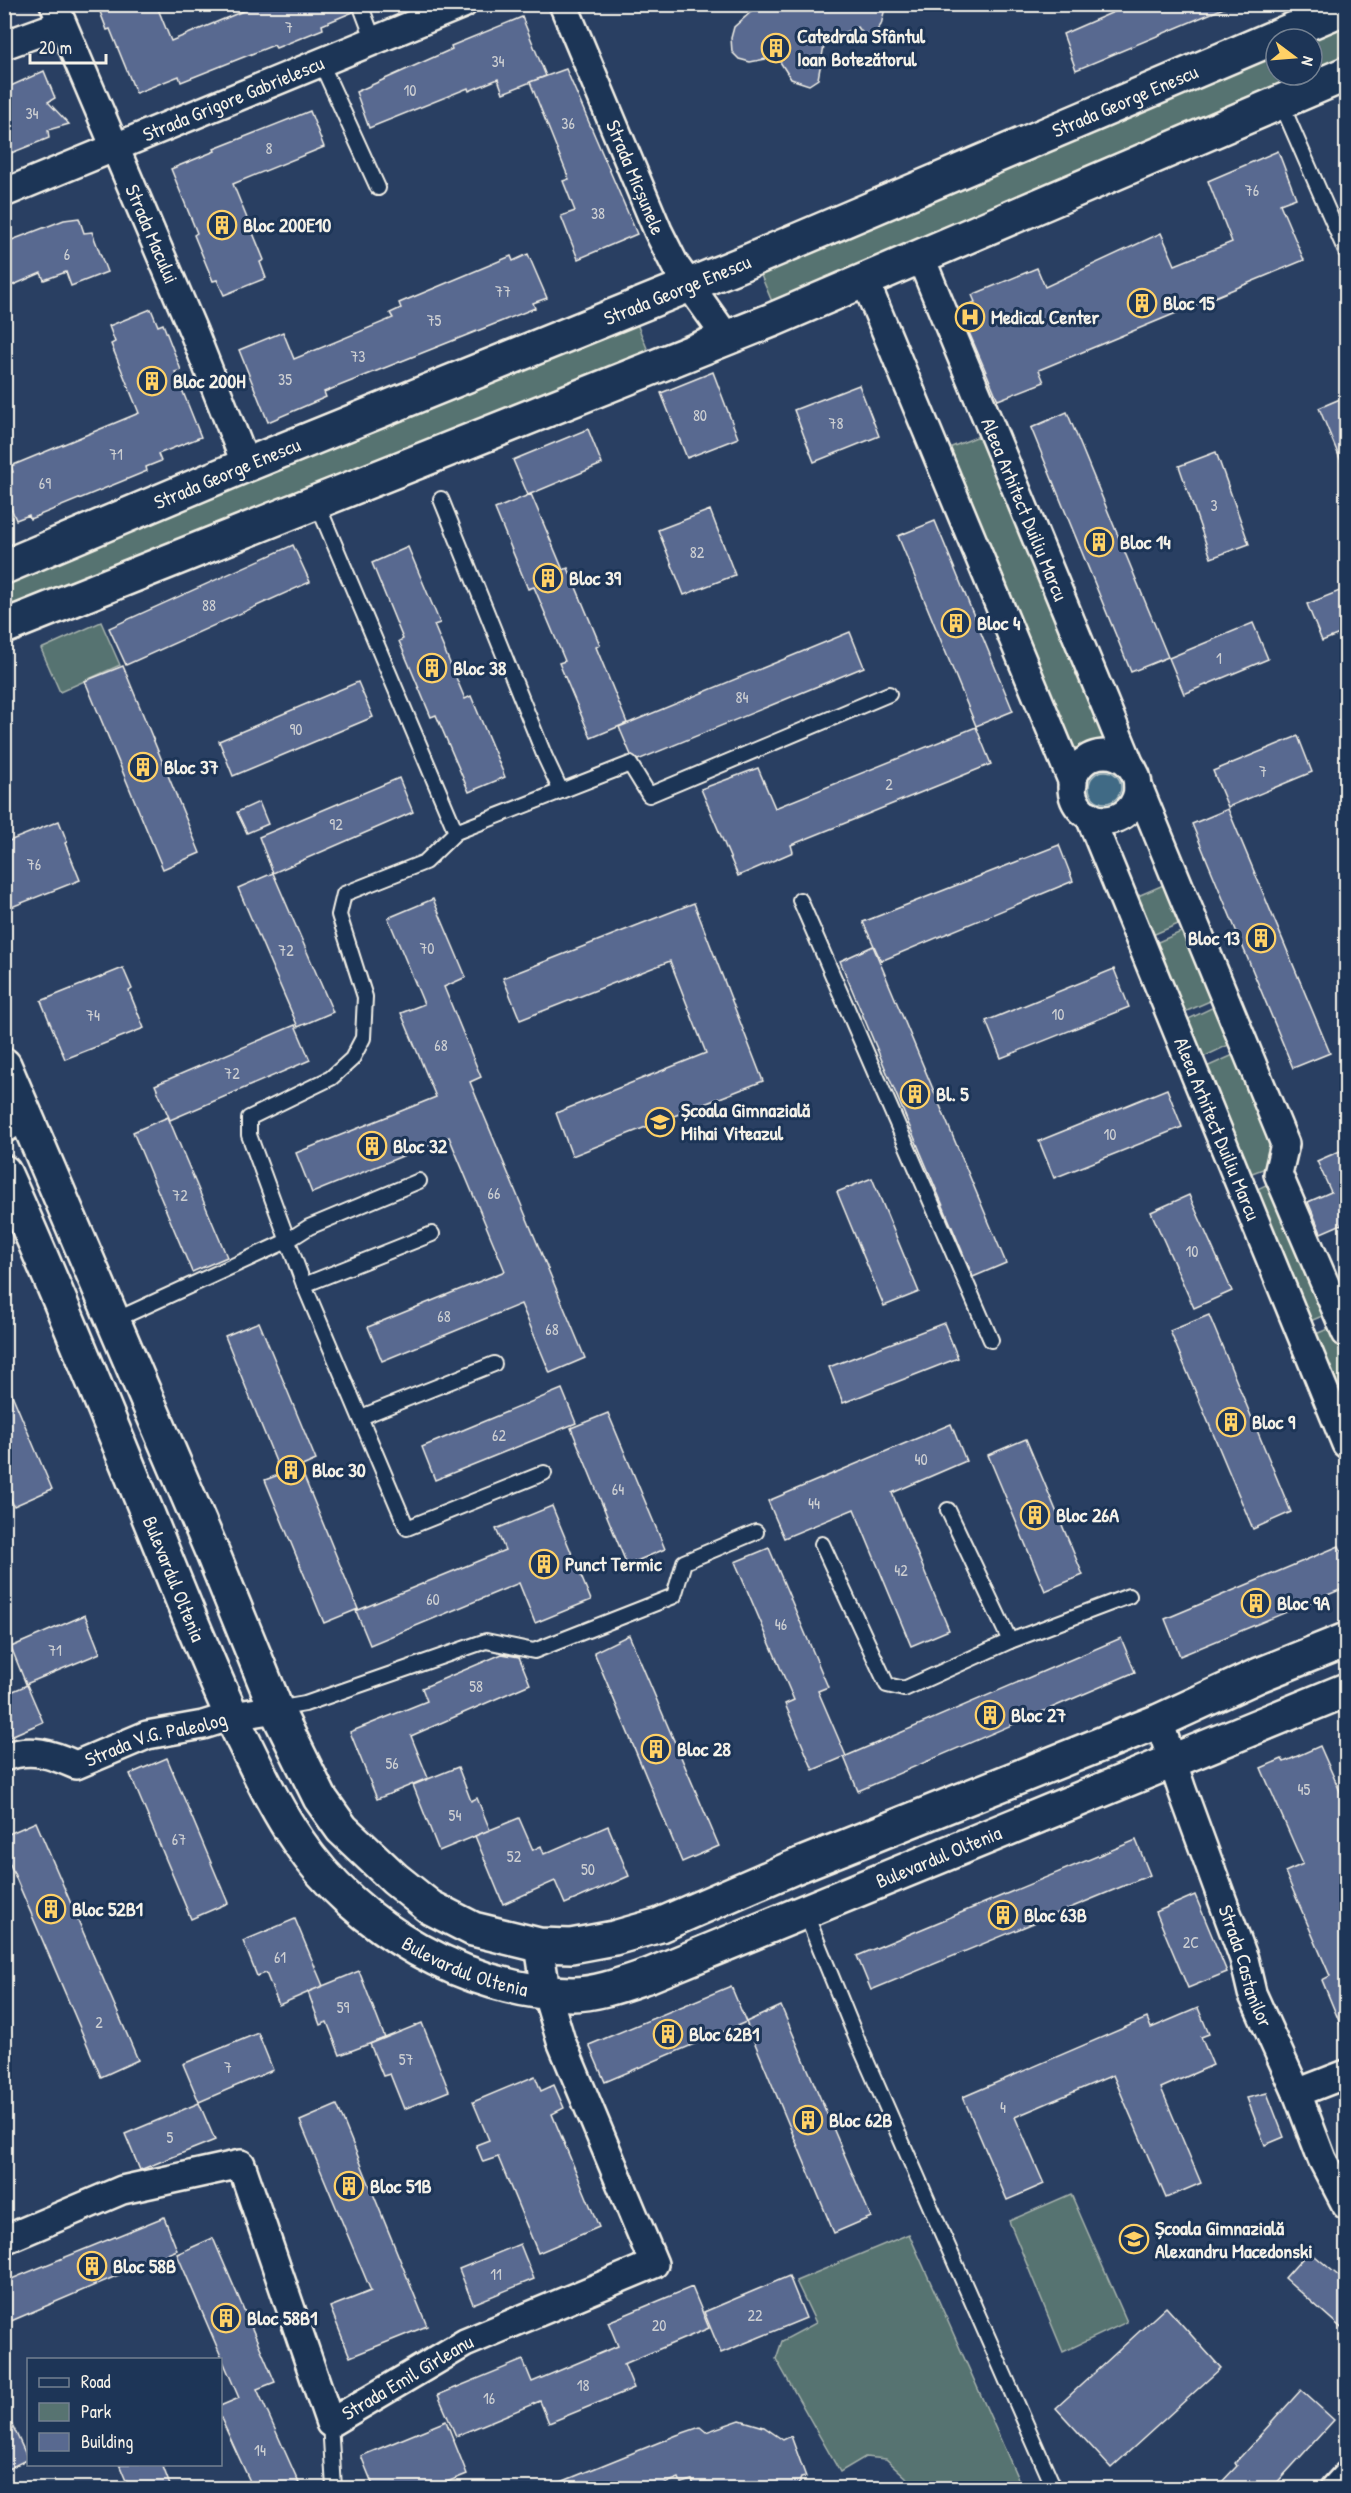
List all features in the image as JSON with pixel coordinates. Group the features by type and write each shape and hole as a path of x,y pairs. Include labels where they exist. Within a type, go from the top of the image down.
{"street":[{"name":"Strada Grigore Gabrielescu","path":"4,194 463,4"},
{"name":"Strada Micșunele","path":"563,4 658,231 675,265 727,338"},
{"name":"Strada George Enescu","path":"4,567 246,465 690,286 1347,7"},
{"path":"4,45 58,14"},
{"name":"Strada Macului","path":"58,14 194,333 246,465"},
{"path":"4,627 727,338 1347,74"},
{"name":"Aleea Arhitect Duiliu Marcu","path":"920,256 1285,1144 1278,1174 1347,1333"},
{"name":"Aleea Arhitect Duiliu Marcu","path":"865,281 1073,783 1073,794 1077,804 1089,815 1347,1444"},
{"path":"1073,783 1082,764 1098,755 1108,754 1121,758 1134,775 1136,800 1123,814 1106,820 1089,815"},
{"name":"Bulevardul Oltenia","path":"4,1065 15,1122 113,1321 213,1554 276,1709 320,1798 342,1828 365,1853 430,1907 474,1929 539,1946 571,1946 660,1925 803,1864 1160,1721 1259,1675 1347,1640"},
{"name":"Bulevardul Oltenia","path":"4,1172 53,1281 198,1640 273,1803 300,1844 326,1877 408,1945 434,1959 503,1984 546,1992 575,1994 610,1988 650,1975 1347,1690"},
{"name":"Strada V.G. Paleolog","path":"4,1757 29,1751 51,1753 75,1765 147,1735 203,1725 232,1716 276,1709"},
{"name":"Strada Castanilor","path":"1160,1721 1182,1790 1244,1959 1252,1993 1297,2093 1322,2159 1347,2205"},
{"name":"Strada Emil Gîrleanu","path":"4,2240 122,2190 241,2164 330,2423 465,2343 654,2264 561,2042 546,1992 539,1946"},
{"path":"1297,2093 1347,2074"},
{"path":"1335,2488 1347,2476"}],"lane":[{"path":"360,4 374,41"},
{"path":"321,63 378,188"},
{"path":"1281,103 1347,252"},
{"path":"441,499 545,758 561,791"},
{"path":"317,503 456,832"},
{"path":"544,1473 407,1528 304,1285 249,1136 249,1118 331,1078 352,1059 363,1038 365,997 339,915 344,894 425,862 456,832 630,764 649,795 889,694"},
{"path":"800,900 990,1340"},
{"path":"113,1321 287,1241 309,1227 419,1181"},
{"path":"304,1285 432,1233"},
{"path":"361,1417 494,1364"},
{"path":"948,1510 1010,1641"},
{"path":"276,1709 305,1704 486,1641 534,1651 674,1596 684,1562 756,1532"},
{"path":"822,1544 887,1685 904,1689 1010,1641 1129,1596"},
{"path":"805,1912 858,2042 1054,2488"},
{"path":"330,2423 334,2488"}],"green space":[{"path":"1346,16 1346,61 1324,70 1324,31"},
{"path":"1264,51 1264,87 1285,87 773,304 757,266"},
{"path":"635,319 651,358 5,617 5,577"},
{"path":"984,434 1111,741 1071,757 944,450"},
{"path":"101,622 120,665 60,692 41,649"},
{"path":"1168,883 1185,921 1148,937 1131,899"},
{"path":"1188,929 1217,998 1180,1014 1151,945"},
{"path":"1218,1005 1235,1042 1199,1059 1182,1022"},
{"path":"1240,1052 1280,1145 1276,1164 1247,1175 1202,1069"},
{"path":"1274,1181 1329,1313 1306,1323 1251,1192"},
{"path":"1335,1326 1346,1352 1346,1420 1311,1336"},
{"path":"1071,2194 1127,2322 1063,2352 1009,2221"},
{"path":"909,2234 1022,2488 918,2488 886,2459 865,2457 840,2472 776,2359 782,2341 816,2323 796,2281"}],"water":[{"path":"1105,765 1120,772 1127,787 1120,802 1105,809 1090,802 1083,787 1090,772"}],"building":[{"path":"97,4 156,4 171,41 248,9 246,4 351,4 353,12 322,25 323,29 276,48 274,45 181,82 179,76 136,93 110,29 107,30"},
{"name":"Catedrala Sfântul Ioan Botezătorul","path":"760,4 886,4 881,25 874,34 863,34 858,27 825,40 818,79 809,85 791,79 777,57 750,62 739,59 732,52 731,38 734,27"},
{"path":"1132,4 1231,5 1076,70 1063,34"},
{"path":"522,17 546,76 503,93 498,79 469,91 468,88 369,128 356,92 452,49 451,46"},
{"path":"566,69 637,234 578,259 561,216 575,211 563,181 569,179 530,82"},
{"path":"44,71 55,98 48,102 69,124 48,130 49,138 4,156 4,89"},
{"name":"Bloc 200E10","path":"310,111 324,147 233,184 264,260 260,262 266,278 224,295 217,280 213,281 194,235 197,233 171,169 215,151 214,149"},
{"path":"1278,151 1296,198 1280,204 1304,260 1039,370 1044,382 998,400 959,309 975,302 972,295 1037,268 1045,287 1161,233 1175,265 1232,242 1208,181"},
{"path":"79,218 84,233 92,232 107,272 71,286 66,272 44,280 41,273 4,289 4,243 64,220"},
{"path":"528,254 547,298 533,303 535,308 324,392 326,397 268,422 239,350 283,332 294,359 393,318 390,313 401,308 399,303 511,256 513,261"},
{"path":"151,309 158,326 163,324 181,370 175,372 201,437 158,454 161,461 146,467 147,471 30,519 29,515 16,520 4,491 4,475 13,472 11,466 139,413 111,344 115,342 109,326"},
{"path":"713,372 738,438 687,458 661,393"},
{"path":"859,385 879,436 814,462 794,410"},
{"path":"1347,396 1347,473 1346,473 1319,408"},
{"name":"Bloc 14","path":"1067,412 1168,657 1131,672 1031,428"},
{"path":"588,429 602,464 528,495 513,460"},
{"path":"1216,452 1249,544 1211,558 1179,466"},
{"name":"Bloc 39","path":"531,494 563,570 568,568 600,645 596,647 627,723 591,738 559,663 565,661 534,587 528,589 495,509"},
{"path":"710,510 735,575 684,595 658,530"},
{"name":"Bloc 4","path":"935,521 1013,711 976,726 898,536"},
{"path":"293,545 310,582 126,665 109,628"},
{"name":"Bloc 38","path":"408,547 440,623 434,625 465,699 471,696 505,777 469,792 436,715 431,717 399,641 403,639 372,563"},
{"path":"1347,588 1347,631 1322,641 1307,604"},
{"path":"1253,623 1268,659 1184,694 1169,658"},
{"path":"850,632 864,667 638,760 631,755 619,727"},
{"name":"Bloc 37","path":"123,666 200,853 163,869 85,681"},
{"path":"358,682 373,717 233,776 219,741"},
{"path":"976,727 991,764 791,845 793,852 738,876 701,789 758,768 775,808"},
{"path":"1298,736 1312,772 1228,807 1213,771"},
{"path":"399,778 413,812 273,873 259,837"},
{"path":"259,802 268,824 247,833 237,812"},
{"name":"Bloc 13","path":"1228,809 1330,1053 1293,1068 1192,824"},
{"path":"59,821 80,880 4,910 4,843"},
{"path":"1059,845 1073,881 881,961 863,922"},
{"path":"273,873 333,1012 298,1027 238,888"},
{"path":"433,899 466,977 444,987 481,1077 470,1082 585,1358 550,1373 521,1304 382,1361 368,1327 505,1271 449,1137 312,1193 296,1153 436,1097 401,1013 424,1004 388,918"},
{"path":"694,903 763,1081 572,1156 556,1113 706,1053 670,961 520,1020 503,978"},
{"path":"873,946 1006,1263 973,1277 840,961"},
{"path":"123,968 132,989 129,991 144,1028 65,1059 41,1001"},
{"path":"1114,969 1129,1007 1001,1058 986,1021"},
{"path":"295,1025 310,1060 170,1120 155,1085"},
{"path":"1167,1089 1182,1127 1054,1178 1039,1141"},
{"path":"168,1117 227,1257 192,1272 133,1132"},
{"path":"1347,1148 1347,1228 1344,1223 1321,1233 1308,1202 1331,1192 1317,1161"},
{"path":"872,1178 919,1292 884,1306 837,1192"},
{"path":"1189,1195 1232,1291 1194,1308 1151,1212"},
{"name":"Bloc 9","path":"1209,1315 1291,1512 1253,1529 1170,1331"},
{"name":"Bloc 30","path":"259,1322 316,1460 300,1467 358,1609 324,1623 265,1480 281,1474 225,1336"},
{"path":"944,1323 958,1358 843,1403 829,1367"},
{"path":"5,1378 52,1489 14,1506 4,1485"},
{"path":"562,1389 576,1423 435,1480 422,1447"},
{"path":"608,1413 665,1549 627,1565 571,1428"},
{"path":"951,1424 966,1461 892,1493 949,1630 911,1646 854,1509 784,1538 768,1501"},
{"name":"Bloc 26A","path":"1026,1439 1083,1575 1045,1591 988,1455"},
{"path":"552,1506 591,1600 535,1623 519,1583 370,1645 356,1611 505,1550 496,1529"},
{"name":"Bloc 9A","path":"1339,1546 1347,1564 1347,1587 1180,1656 1165,1619"},
{"path":"769,1548 828,1687 818,1691 846,1756 813,1770 785,1704 794,1700 735,1562"},
{"path":"85,1615 100,1653 26,1684 11,1647"},
{"name":"Bloc 28","path":"629,1635 719,1846 682,1862 594,1652"},
{"name":"Bloc 27","path":"1121,1638 1135,1672 858,1791 844,1757"},
{"path":"502,1654 519,1657 530,1684 411,1736 428,1778 377,1799 350,1732 427,1701 422,1688"},
{"path":"27,1685 43,1722 4,1739 4,1695"},
{"path":"1320,1746 1347,1807 1346,2038 1322,1980 1330,1976 1285,1872 1303,1864 1261,1768 1282,1759 1284,1762"},
{"path":"167,1758 228,1903 191,1919 130,1774"},
{"path":"458,1767 471,1801 477,1798 490,1830 439,1851 413,1785"},
{"path":"519,1818 533,1850 541,1846 544,1854 608,1826 629,1876 565,1904 555,1881 503,1904 475,1836"},
{"path":"36,1822 138,2060 101,2077 4,1850 4,1836"},
{"name":"Bloc 63B","path":"1136,1840 1150,1875 871,1990 857,1956"},
{"path":"1195,1895 1227,1972 1188,1988 1156,1912"},
{"path":"295,1919 323,1986 279,2005 266,1973 257,1976 243,1941"},
{"path":"359,1971 385,2038 340,2055 327,2022 320,2025 308,1992"},
{"name":"Bloc 62B1","path":"731,1986 746,2022 605,2082 589,2045"},
{"name":"Bloc 62B","path":"781,2006 871,2217 834,2233 746,2022"},
{"path":"1198,2008 1209,2034 1201,2037 1213,2065 1161,2088 1201,2183 1166,2198 1113,2075 1015,2117 1044,2184 1007,2200 963,2097 1147,2018 1151,2028"},
{"path":"422,2023 449,2091 404,2109 390,2074 383,2076 370,2044"},
{"path":"258,2033 273,2070 199,2102 183,2064"},
{"path":"535,2076 541,2091 554,2085 564,2108 552,2114 599,2227 538,2253 498,2157 483,2162 476,2145 489,2140 473,2102"},
{"path":"1267,2093 1284,2137 1265,2145 1247,2098"},
{"path":"199,2103 215,2140 140,2170 125,2134"},
{"path":"337,2105 427,2326 350,2357 330,2307 371,2291 300,2121"},
{"name":"Bloc 58B","path":"164,2217 177,2250 4,2324 4,2282"},
{"path":"213,2238 275,2382 257,2389 299,2483 287,2488 253,2488 222,2420 222,2405 239,2398 177,2254"},
{"path":"520,2244 534,2279 473,2304 459,2269"},
{"path":"1309,2251 1347,2283 1347,2333 1285,2278"},
{"path":"789,2276 806,2318 721,2353 704,2312"},
{"path":"692,2287 709,2328 624,2364 634,2388 549,2423 540,2401 456,2436 438,2395 523,2360 532,2382 618,2346 608,2322"},
{"path":"1166,2307 1221,2368 1111,2468 1056,2408"},
{"path":"1301,2390 1334,2420 1272,2488 1216,2488 1237,2466 1235,2463"},
{"path":"4,2407 27,2460 4,2471"},
{"path":"740,2420 764,2427 783,2440 791,2436 806,2477 801,2478 797,2488 695,2488 692,2480 681,2483 679,2478 654,2488 546,2488 677,2435 700,2427 706,2432"},
{"path":"446,2421 467,2474 432,2488 374,2488 361,2456"},
{"path":"120,2466 163,2466 171,2488 129,2488"}],"place":[{"name":"Catedrala Sfântul Ioan Botezătorul","path":"776,48"},
{"name":"Bloc 200E10","path":"222,225"},
{"name":"Bloc 15","path":"1142,303"},
{"name":"Medical Center","path":"970,317"},
{"name":"Bloc 200H","path":"152,381"},
{"name":"Bloc 14","path":"1099,542"},
{"name":"Bloc 39","path":"548,578"},
{"name":"Bloc 4","path":"956,623"},
{"name":"Bloc 38","path":"432,668"},
{"name":"Bloc 37","path":"143,767"},
{"name":"Bloc 13","path":"1261,938"},
{"name":"Bl. 5","path":"915,1094"},
{"name":"Școala Gimnazială Mihai Viteazul","path":"660,1122"},
{"name":"Bloc 32","path":"372,1146"},
{"name":"Bloc 9","path":"1231,1422"},
{"name":"Bloc 30","path":"291,1470"},
{"name":"Bloc 26A","path":"1035,1515"},
{"name":"Punct Termic","path":"544,1564"},
{"name":"Bloc 9A","path":"1256,1603"},
{"name":"Bloc 27","path":"990,1715"},
{"name":"Bloc 28","path":"656,1749"},
{"name":"Bloc 52B1","path":"51,1909"},
{"name":"Bloc 63B","path":"1003,1915"},
{"name":"Bloc 62B1","path":"668,2034"},
{"name":"Bloc 62B","path":"808,2120"},
{"name":"Bloc 51B","path":"349,2186"},
{"name":"Școala Gimnazială Alexandru Macedonski","path":"1134,2239"},
{"name":"Bloc 58B","path":"92,2266"},
{"name":"Bloc 58B1","path":"226,2318"}]}
